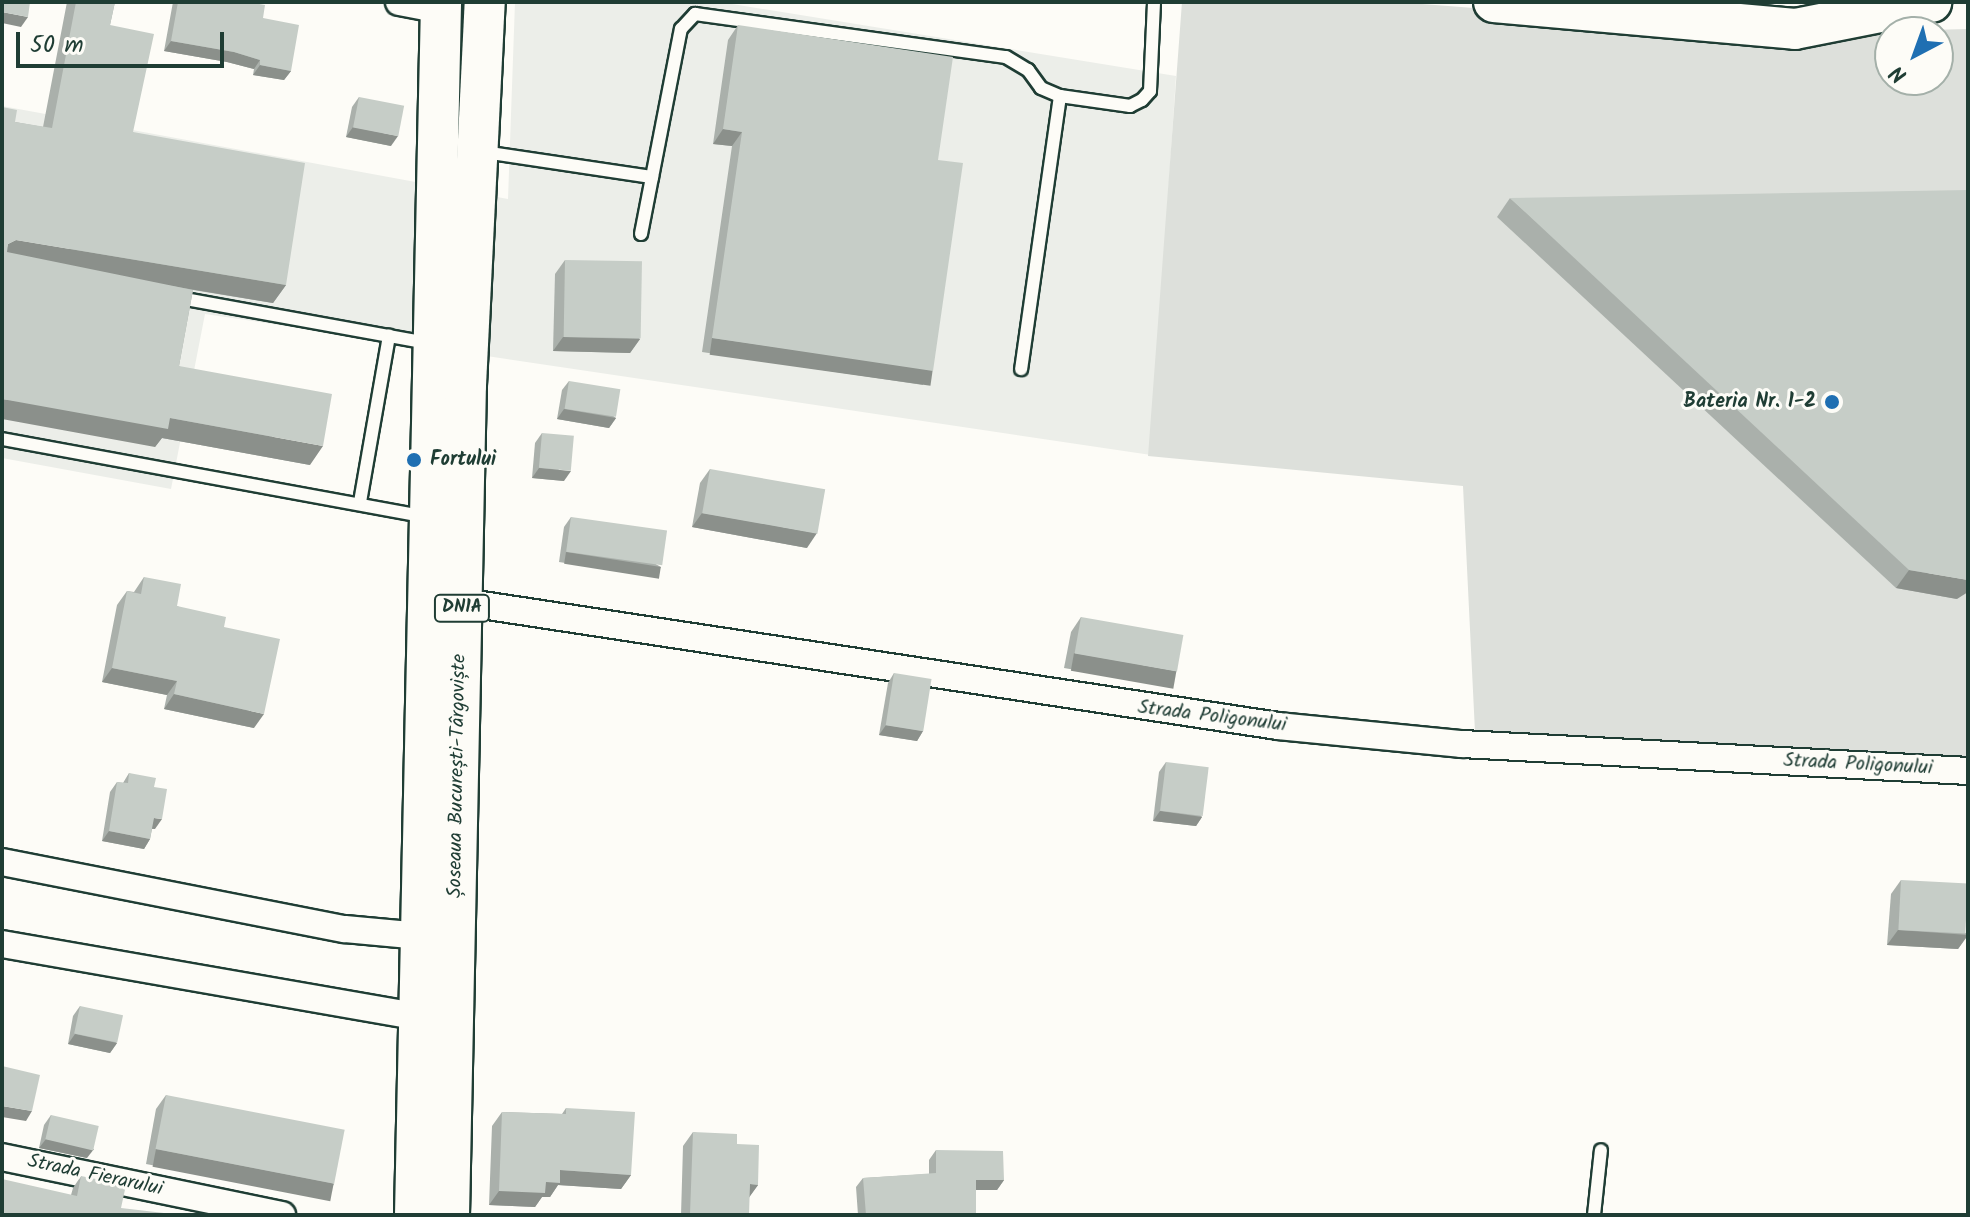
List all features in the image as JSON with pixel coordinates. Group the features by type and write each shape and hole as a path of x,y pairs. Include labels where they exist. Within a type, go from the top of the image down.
{"main road":[{"name":"Șoseaua București-Târgoviște","path":"449,1215 462,602 485,2"},
{"path":"1494,2 1795,29 1931,2"},
{"name":"Șoseaua București-Târgoviște","path":"415,1215 441,6"}],"street":[{"path":"399,2 441,6"},
{"name":"Strada Poligonului","path":"462,602 1278,726 1462,744 1968,771"},
{"path":"2,862 345,929 421,936"},
{"path":"2,944 420,1017"},
{"name":"Strada Fierarului","path":"2,1157 282,1215"}],"lane":[{"path":"641,234 681,29 695,14 1006,57 1028,70 1041,88 1060,96 1130,106 1150,91 1154,2"},
{"path":"1021,369 1060,96"},
{"path":"477,151 652,177"},
{"path":"157,294 434,344"},
{"path":"360,502 389,336"},
{"path":"2,439 430,517"},
{"path":"1594,1215 1601,1150"}],"shaded area":[{"path":"515,2 720,2 1176,76 1151,455 205,314 171,489 2,458 2,106 508,199"},
{"path":"1182,2 1396,2 1803,33 1874,31 1874,96 1954,96 1954,29 1968,29 1968,766 1475,732 1463,486 1148,456"}],"building":[{"path":"2,2 30,2 28,17 2,12"},
{"path":"76,2 115,2 110,25 154,34 133,132 305,163 286,285 16,240 8,244 7,252 193,290 179,366 332,394 323,446 170,418 168,429 2,399 2,107 17,110 15,122 52,128"},
{"path":"178,2 248,2 265,5 263,18 299,25 291,71 260,65 260,60 234,52 171,41"},
{"path":"738,25 953,57 938,160 963,163 933,371 712,338 742,132 723,129"},
{"path":"359,97 404,106 398,136 353,127"},
{"name":"Bateria Nr. 1-2","path":"1968,190 1968,580 1909,570 1510,198"},
{"path":"565,260 642,261 641,338 564,337"},
{"path":"569,381 620,389 616,417 565,409"},
{"path":"542,433 574,436 571,471 539,468"},
{"path":"710,469 825,489 817,534 702,513"},
{"path":"571,517 667,530 662,565 566,552"},
{"path":"144,577 181,584 177,606 226,617 224,627 280,639 264,714 174,694 177,681 112,668 127,591 141,594"},
{"path":"1081,617 1183,635 1177,671 1075,653"},
{"path":"894,673 932,679 923,731 886,725"},
{"path":"1166,762 1209,767 1203,816 1160,811"},
{"path":"129,773 156,778 154,787 167,789 162,819 154,818 150,839 109,831 117,782 128,783"},
{"path":"1901,880 1968,884 1965,933 1898,930"},
{"path":"80,1006 123,1015 117,1043 74,1033"},
{"path":"2,1066 40,1075 32,1111 2,1106"},
{"path":"166,1095 345,1130 334,1184 156,1149"},
{"path":"566,1108 635,1112 631,1175 560,1170 560,1183 546,1182 545,1193 499,1191 502,1112 566,1114"},
{"path":"51,1115 99,1126 93,1150 45,1139"},
{"path":"693,1132 737,1134 737,1144 759,1145 758,1185 750,1184 749,1215 690,1214"},
{"path":"936,1150 1003,1151 1004,1180 976,1180 976,1215 866,1215 863,1178 936,1173"},
{"path":"81,1176 126,1185 121,1208 181,1215 2,1215 2,1179 77,1196"}],"place":[{"name":"Bateria Nr. 1-2","path":"1832,402"},
{"name":"Fortului","path":"414,460"}]}
